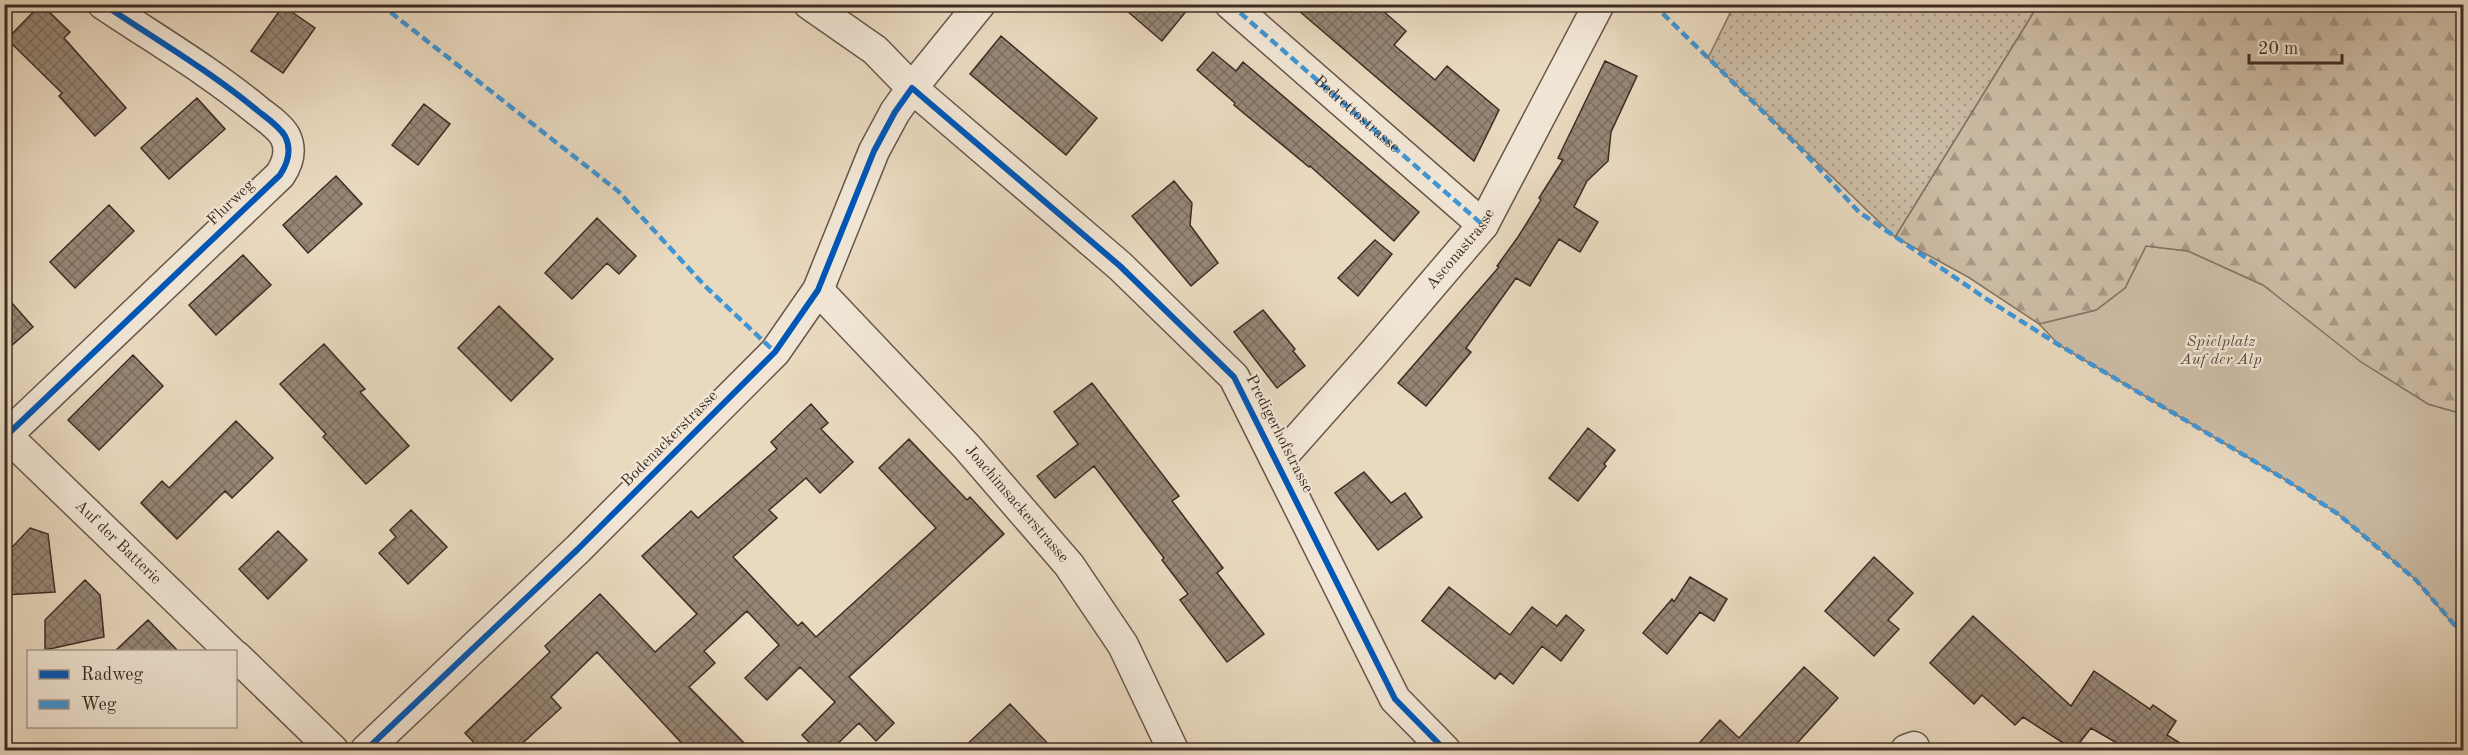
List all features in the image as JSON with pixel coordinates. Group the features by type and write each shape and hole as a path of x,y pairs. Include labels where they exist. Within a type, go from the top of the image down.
{"street":[{"name":"Flurweg","path":"6,434 280,175 288,163 289,151 285,137 277,127 230,87 103,4"},
{"name":"Predigerhofstrasse","path":"809,4 875,50 912,88 1120,266 1234,376 1395,699 1445,750"},
{"name":"Bodenackerstrasse","path":"366,750 578,549 775,352 818,290 873,151 894,112 980,4"},
{"name":"Bedrettostrasse","path":"1230,4 1482,225"},
{"name":"Asconastrasse","path":"1278,461 1373,354 1482,225 1599,4"},
{"name":"Joachimsackerstrasse","path":"818,290 967,447 1069,565 1123,645 1173,750"},
{"name":"Auf der Batterie","path":"6,434 230,650"},
{"path":"237,657 333,750"}],"green space":[{"path":"1734,4 2038,5 1895,237 1708,58"},
{"path":"2038,5 2463,5 2463,414 2428,404 2361,362 2263,285 2188,251 2146,246 2125,288 2096,310 2039,324 1968,277 1895,237"},
{"name":"Spielplatz Auf der Alp","path":"2146,246 2188,251 2263,285 2428,404 2463,414 2463,636 2416,580 2338,514 2286,480 2059,345 2039,324 2096,310 2125,288"}],"building":[{"path":"41,4 70,32 64,38 126,108 95,136 59,96 62,93 7,39"},
{"path":"1119,4 1192,4 1162,41"},
{"path":"1291,4 1375,4 1406,31 1394,45 1435,80 1447,66 1499,110 1474,161"},
{"path":"283,6 315,28 283,73 251,51"},
{"path":"1001,36 1097,118 1066,155 970,74"},
{"path":"1213,52 1236,71 1243,62 1419,212 1394,241 1310,166 1234,105 1235,103 1197,70"},
{"path":"1605,61 1637,76 1611,132 1608,161 1587,181 1574,207 1598,222 1580,252 1559,239 1530,286 1516,278 1466,348 1471,352 1426,406 1398,383 1499,267 1497,266 1518,237 1563,160 1558,158"},
{"path":"197,98 225,129 169,179 141,148"},
{"path":"424,104 450,124 418,165 392,145"},
{"path":"336,176 362,204 308,253 283,225"},
{"path":"1174,181 1192,203 1190,225 1218,263 1191,286 1132,216"},
{"path":"109,205 134,231 75,288 50,262"},
{"path":"597,218 636,256 619,274 607,263 572,299 545,273"},
{"path":"1375,240 1392,254 1358,296 1338,278"},
{"path":"243,255 271,285 216,335 189,305"},
{"path":"4,294 33,327 4,352"},
{"path":"499,306 553,359 511,401 458,348"},
{"path":"1263,310 1295,349 1293,351 1305,366 1277,388 1234,332"},
{"path":"324,344 365,389 360,392 409,446 366,484 323,437 326,434 280,384"},
{"path":"133,355 163,386 99,450 68,420"},
{"path":"1092,383 1179,496 1172,501 1223,568 1217,573 1264,634 1227,662 1180,600 1188,594 1162,560 1164,558 1094,466 1055,498 1037,476 1078,444 1054,412"},
{"path":"811,404 828,423 821,429 853,462 820,493 806,478 769,510 777,518 733,557 798,626 802,622 816,637 936,528 879,468 909,439 967,500 970,497 1004,534 849,677 894,723 876,741 859,723 831,750 817,750 802,735 835,702 800,667 767,700 745,678 779,645 747,611 704,651 715,663 689,687 751,750 688,750 597,652 551,697 561,708 515,750 481,750 465,733 550,652 545,646 600,594 655,652 697,614 642,556 691,511 698,518 777,449 771,442"},
{"path":"236,421 273,458 232,498 225,491 177,539 141,503 162,481 169,488"},
{"path":"1588,428 1615,450 1604,464 1606,466 1578,501 1549,478"},
{"path":"1364,472 1391,503 1405,493 1422,517 1378,550 1335,493"},
{"path":"411,510 447,547 408,584 379,553 396,537 390,530"},
{"path":"30,528 48,534 55,592 4,595 4,556"},
{"path":"278,531 307,560 268,599 239,569"},
{"path":"1874,557 1913,593 1888,620 1899,629 1874,656 1825,611"},
{"path":"1690,577 1727,599 1714,621 1700,612 1667,654 1643,633 1672,599 1674,602"},
{"path":"85,580 100,595 104,637 45,650 45,620"},
{"path":"1449,587 1510,635 1532,607 1557,626 1566,615 1584,630 1561,661 1542,646 1513,684 1500,673 1495,679 1422,621"},
{"path":"1973,616 2071,706 2094,671 2150,709 2153,705 2176,721 2167,735 2191,750 2129,750 2091,728 2074,750 2023,717 2015,725 1982,695 1974,704 1930,663"},
{"path":"148,620 177,650 116,650"},
{"path":"1804,667 1838,698 1791,750 1693,750 1720,720 1739,738"},
{"path":"1010,704 1054,750 961,750"}],"marked path":[{"path":"380,4 618,191 704,285 775,352"},
{"path":"1230,4 1483,225"},
{"path":"1653,4 1797,145 1859,212 1985,298 2059,345 2286,480 2338,514 2416,580 2464,636"}],"cycle path":[{"path":"7,435 280,175 288,156 285,136 273,122 202,69 103,4"},
{"path":"366,750 578,549 775,352 818,290 874,151 895,112 912,88 1120,266 1234,377 1395,699 1445,750"}]}
